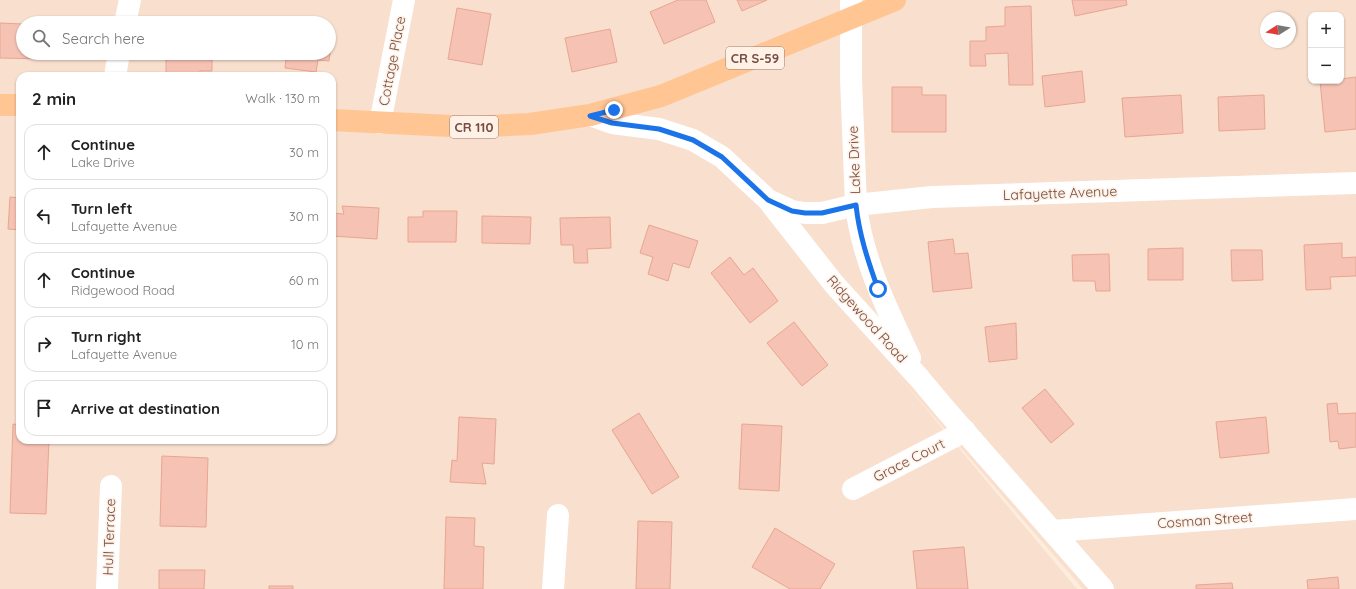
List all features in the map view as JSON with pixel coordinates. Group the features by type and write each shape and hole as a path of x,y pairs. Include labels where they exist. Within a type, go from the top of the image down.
{"main road":[{"name":"CR S-59","path":"614,110 661,96 851,9 895,0"},
{"path":"0,105 16,106"},
{"name":"CR 110","path":"336,120 470,127 530,124 590,116 614,110"}],"street":[{"path":"127,16 130,0"},
{"name":"Cottage Place","path":"380,123 404,0"},
{"name":"Lake Drive","path":"851,9 850,79 858,221 878,289 920,379"},
{"path":"116,72 118,60"},
{"name":"Ridgewood Road","path":"590,116 612,123 659,129 693,140 722,157 768,200 834,284 920,379 1103,589"},
{"name":"Lafayette Avenue","path":"768,200 792,211 822,213 856,205 932,197 1356,182"},
{"name":"Grace Court","path":"853,489 964,431"},
{"name":"Hull Terrace","path":"107,589 111,486"},
{"name":"Cosman Street","path":"1053,531 1356,509"},
{"path":"553,589 558,514"}],"shaded area":[{"path":"0,0 1356,0 1356,589 1083,589 895,372 1077,589 0,589"}],"building":[{"path":"678,0 706,0 715,22 664,44 650,12"},
{"path":"737,0 767,0 742,11"},
{"path":"1072,0 1126,0 1127,5 1075,16"},
{"path":"1031,6 1033,85 1009,85 1008,53 985,54 986,66 970,66 970,41 986,41 986,27 1005,26 1005,7"},
{"path":"457,8 491,14 482,65 448,59"},
{"path":"0,23 16,24 16,58 0,58"},
{"path":"610,29 617,62 572,72 565,38"},
{"path":"166,60 212,60 212,71 166,72"},
{"path":"286,60 318,60 316,72 285,68"},
{"path":"1082,71 1085,102 1045,107 1042,76"},
{"path":"1356,77 1356,129 1325,132 1320,84 1344,84 1344,79"},
{"path":"892,87 922,87 922,95 946,95 946,132 892,132"},
{"path":"1181,95 1183,133 1125,137 1122,98"},
{"path":"1264,95 1265,129 1219,131 1218,97"},
{"path":"10,197 16,198 16,230 8,229"},
{"path":"342,206 379,208 377,239 336,236 336,213 344,214"},
{"path":"423,211 457,211 456,242 408,242 408,217 423,217"},
{"path":"482,216 531,217 530,244 482,243"},
{"path":"610,217 611,248 587,249 588,263 574,263 573,245 561,245 560,218"},
{"path":"649,225 698,241 689,268 673,263 668,281 648,274 653,257 640,253"},
{"path":"953,239 955,254 968,253 972,288 933,292 928,242"},
{"path":"1342,243 1342,258 1356,257 1356,276 1330,277 1331,289 1306,290 1304,245"},
{"path":"1183,248 1183,280 1148,280 1148,249"},
{"path":"1231,250 1262,250 1263,280 1232,281"},
{"path":"1109,254 1110,291 1096,291 1095,281 1073,281 1072,255"},
{"path":"730,257 744,275 753,268 778,301 750,323 711,273"},
{"path":"794,322 828,365 802,386 767,343"},
{"path":"1016,323 1017,359 989,362 985,327"},
{"path":"1045,389 1074,424 1051,443 1022,408"},
{"path":"1337,403 1338,414 1356,413 1356,447 1339,449 1338,441 1330,442 1327,404"},
{"path":"639,413 679,477 652,494 612,430"},
{"path":"459,417 496,419 494,464 482,463 486,484 450,482 452,460 457,461"},
{"path":"1266,417 1269,453 1220,458 1216,422"},
{"path":"13,424 16,424 16,444 49,444 46,514 10,513"},
{"path":"742,424 782,426 779,491 739,489"},
{"path":"162,456 208,458 206,527 160,526"},
{"path":"446,517 475,518 474,546 484,547 483,589 444,589"},
{"path":"638,521 672,522 670,589 636,589"},
{"path":"775,528 835,564 820,589 790,589 752,567"},
{"path":"964,547 968,589 917,589 913,551"},
{"path":"159,570 205,570 204,589 159,589"},
{"path":"1338,577 1339,589 1308,589 1307,580"},
{"path":"1232,583 1233,589 1196,589 1196,585"},
{"path":"269,586 293,586 293,589 269,589"}],"route":[{"path":"614,110 590,116 612,123 659,129 693,140 722,157 768,200 792,211 822,213 856,205 863,242 878,289"}]}
